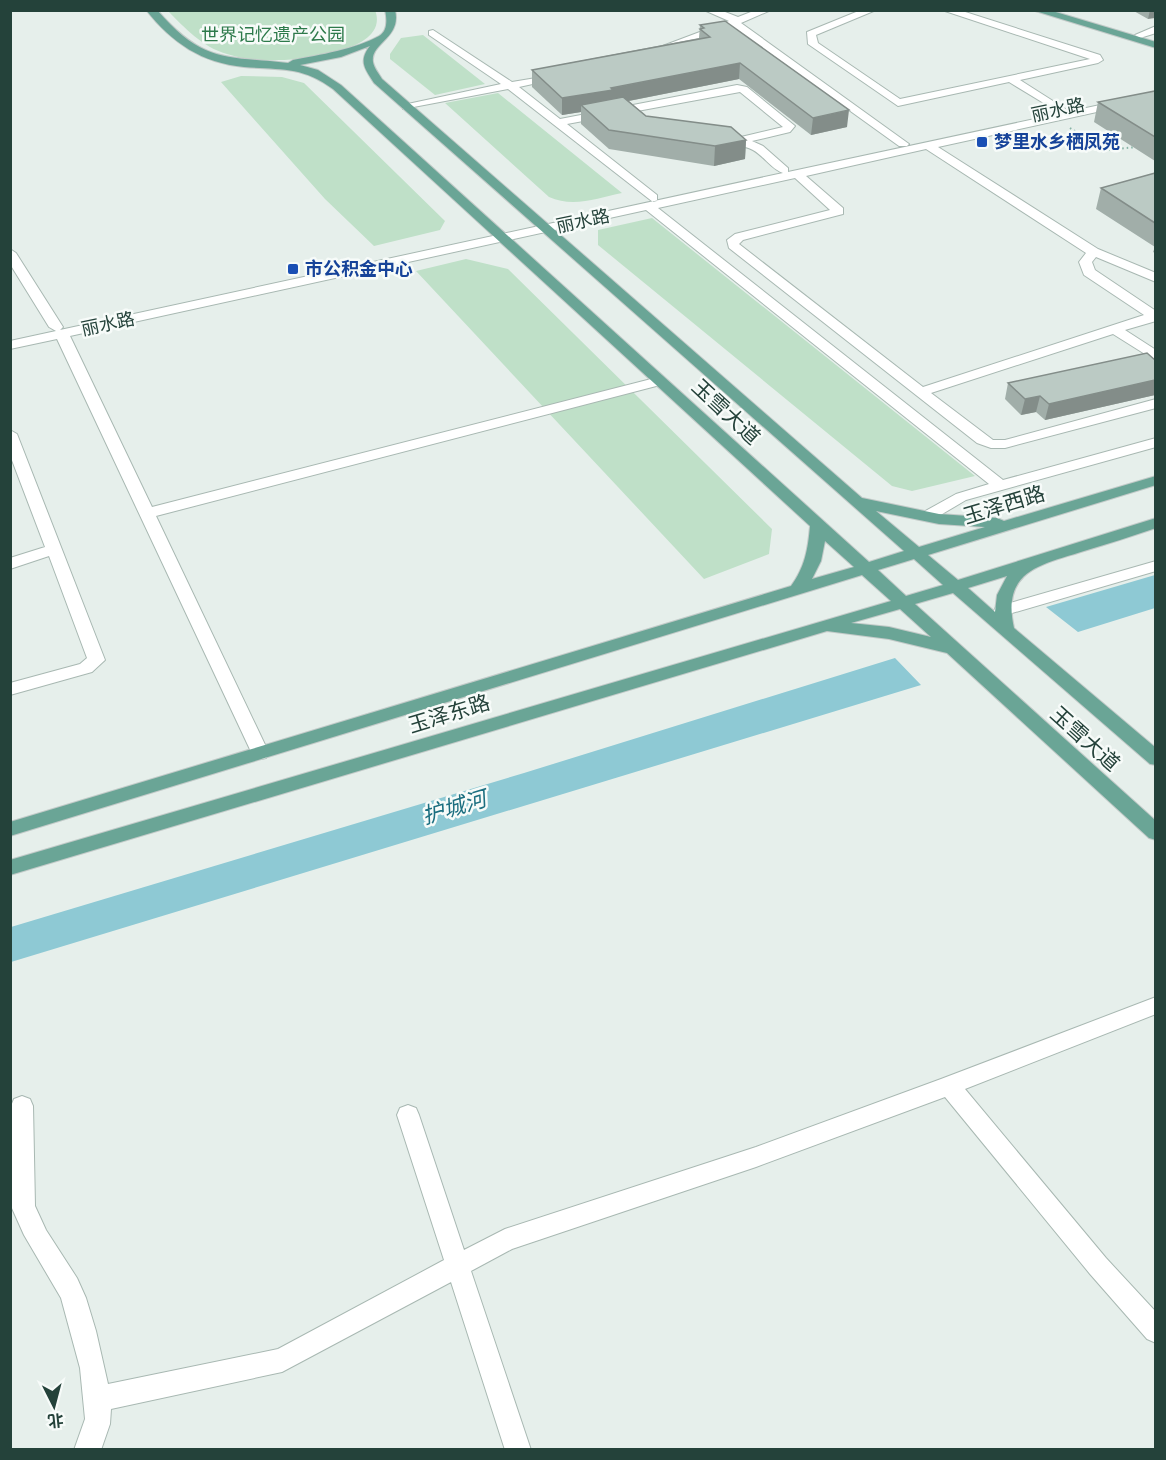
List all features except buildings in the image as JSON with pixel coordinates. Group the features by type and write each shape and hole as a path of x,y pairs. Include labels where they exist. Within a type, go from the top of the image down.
{"main road":[{"path":"151,10 192,50 216,59 246,65 277,64 323,58 362,47 383,37 393,24 390,10"},
{"path":"1037,10 1155,45"},
{"path":"1055,10 1155,39"},
{"name":"玉雪大道","path":"383,37 370,52 368,64 378,81 857,502 1155,759"},
{"name":"玉雪大道","path":"246,65 306,70 320,75 337,87 1155,833"},
{"name":"玉泽西路","path":"864,569 1155,480"},
{"path":"857,502 926,518 965,522 1017,523"},
{"path":"901,603 1155,523"},
{"path":"796,590 814,560 818,538 817,527"},
{"path":"1006,630 1002,611 1007,587 1012,578 1029,563"},
{"name":"玉泽东路","path":"10,829 864,569"},
{"name":"玉泽东路","path":"10,868 901,603"},
{"path":"822,626 889,633 951,648"}],"street":[{"path":"709,10 737,22 903,144"},
{"path":"655,52 766,10"},
{"path":"871,10 811,34 813,44 898,103 1095,63 1098,59 947,10"},
{"path":"971,19 984,10"},
{"path":"1140,35 1155,29"},
{"path":"433,33 557,123 1001,486"},
{"path":"407,107 565,74"},
{"path":"1013,80 1053,114"},
{"path":"997,83 1053,114"},
{"path":"557,123 737,88 743,89 789,126 786,130 741,140 705,137"},
{"name":"丽水路","path":"10,337 59,330 791,172 929,146 1155,89"},
{"name":"丽水路","path":"651,202 769,173 791,172 903,144 1155,96"},
{"path":"632,109 645,120"},
{"path":"741,140 759,148 840,211 739,237 733,240 733,245 982,440 995,445 1005,444 1155,403"},
{"path":"741,140 740,147 769,173"},
{"path":"929,146 1094,252 1155,278"},
{"path":"1094,252 1085,262 1089,272 1154,317"},
{"path":"10,253 59,330 260,753"},
{"path":"921,392 1154,317"},
{"path":"1114,328 1155,357"},
{"name":"丽水路","path":"10,345 59,330"},
{"path":"147,513 659,381"},
{"path":"10,434 96,660 86,668 10,689"},
{"path":"926,518 961,497 1155,442"},
{"path":"10,564 54,549"},
{"path":"1002,611 1155,566"},
{"path":"97,1399 282,1360 505,1240 756,1157 949,1086 1155,1005"},
{"path":"949,1086 1155,1331"},
{"path":"22,1106 23,1206 38,1238 68,1286 81,1315 97,1399 99,1417 87,1449"},
{"path":"408,1115 518,1449"}],"path":[{"path":"1053,114 1106,150 1124,150 1145,145"}],"green space":[{"name":"世界记忆遗产公园","path":"375,10 376,24 370,35 358,44 323,55 289,60 258,60 218,51 195,36 168,11"},
{"path":"423,35 485,84 435,95 390,59 390,54 401,38"},
{"path":"241,76 282,77 304,83 445,221 440,230 374,246 325,199 221,82"},
{"path":"498,93 622,193 576,202 549,197 445,103"},
{"path":"652,218 975,476 912,491 892,486 598,245 598,230"},
{"path":"466,259 508,269 772,529 769,554 704,579 416,271"}],"water":[{"path":"1155,575 1155,608 1078,632 1046,607"},
{"name":"护城河","path":"895,658 921,685 11,962 11,927 524,773"}],"place":[{"name":"梦里水乡栖凤苑","path":"982,142"},
{"name":"市公积金中心","path":"293,269"}]}
